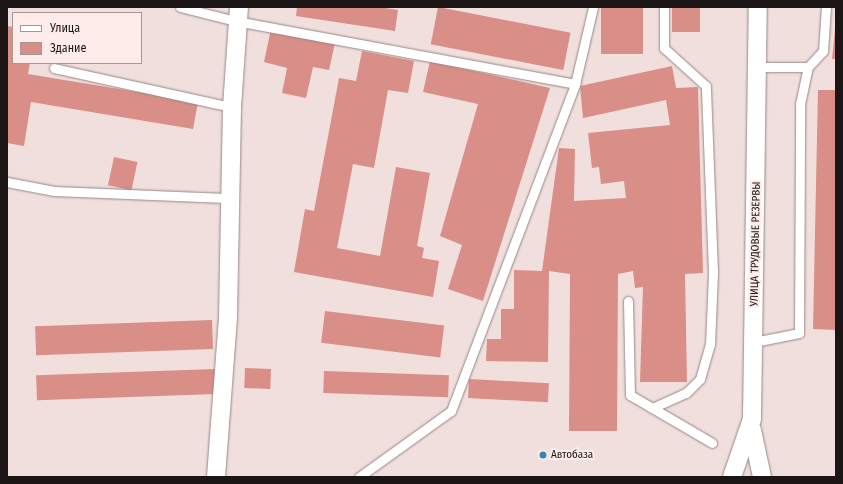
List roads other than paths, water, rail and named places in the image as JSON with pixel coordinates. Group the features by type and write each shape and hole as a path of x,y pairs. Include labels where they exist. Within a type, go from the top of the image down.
{"street":[{"name":"УЛИЦА ТРУДОВЫЕ РЕЗЕРВЫ","path":"732,477 752,419 759,67 758,7"},
{"path":"216,477 232,198 232,107 238,14"},
{"path":"752,419 762,477"}],"lane":[{"path":"180,7 238,14 574,84"},
{"path":"359,477 451,411 574,84 593,7"},
{"path":"652,408 686,393 700,379 710,345 713,272 706,86 664,48 664,7"},
{"path":"754,342 799,333 800,104 808,67 823,51 826,7"},
{"path":"759,67 808,67"},
{"path":"54,68 232,107"},
{"path":"7,182 54,190 232,198"},
{"path":"628,300 630,395 712,443"}],"place":[{"name":"Автобаза","path":"543,455"}]}
